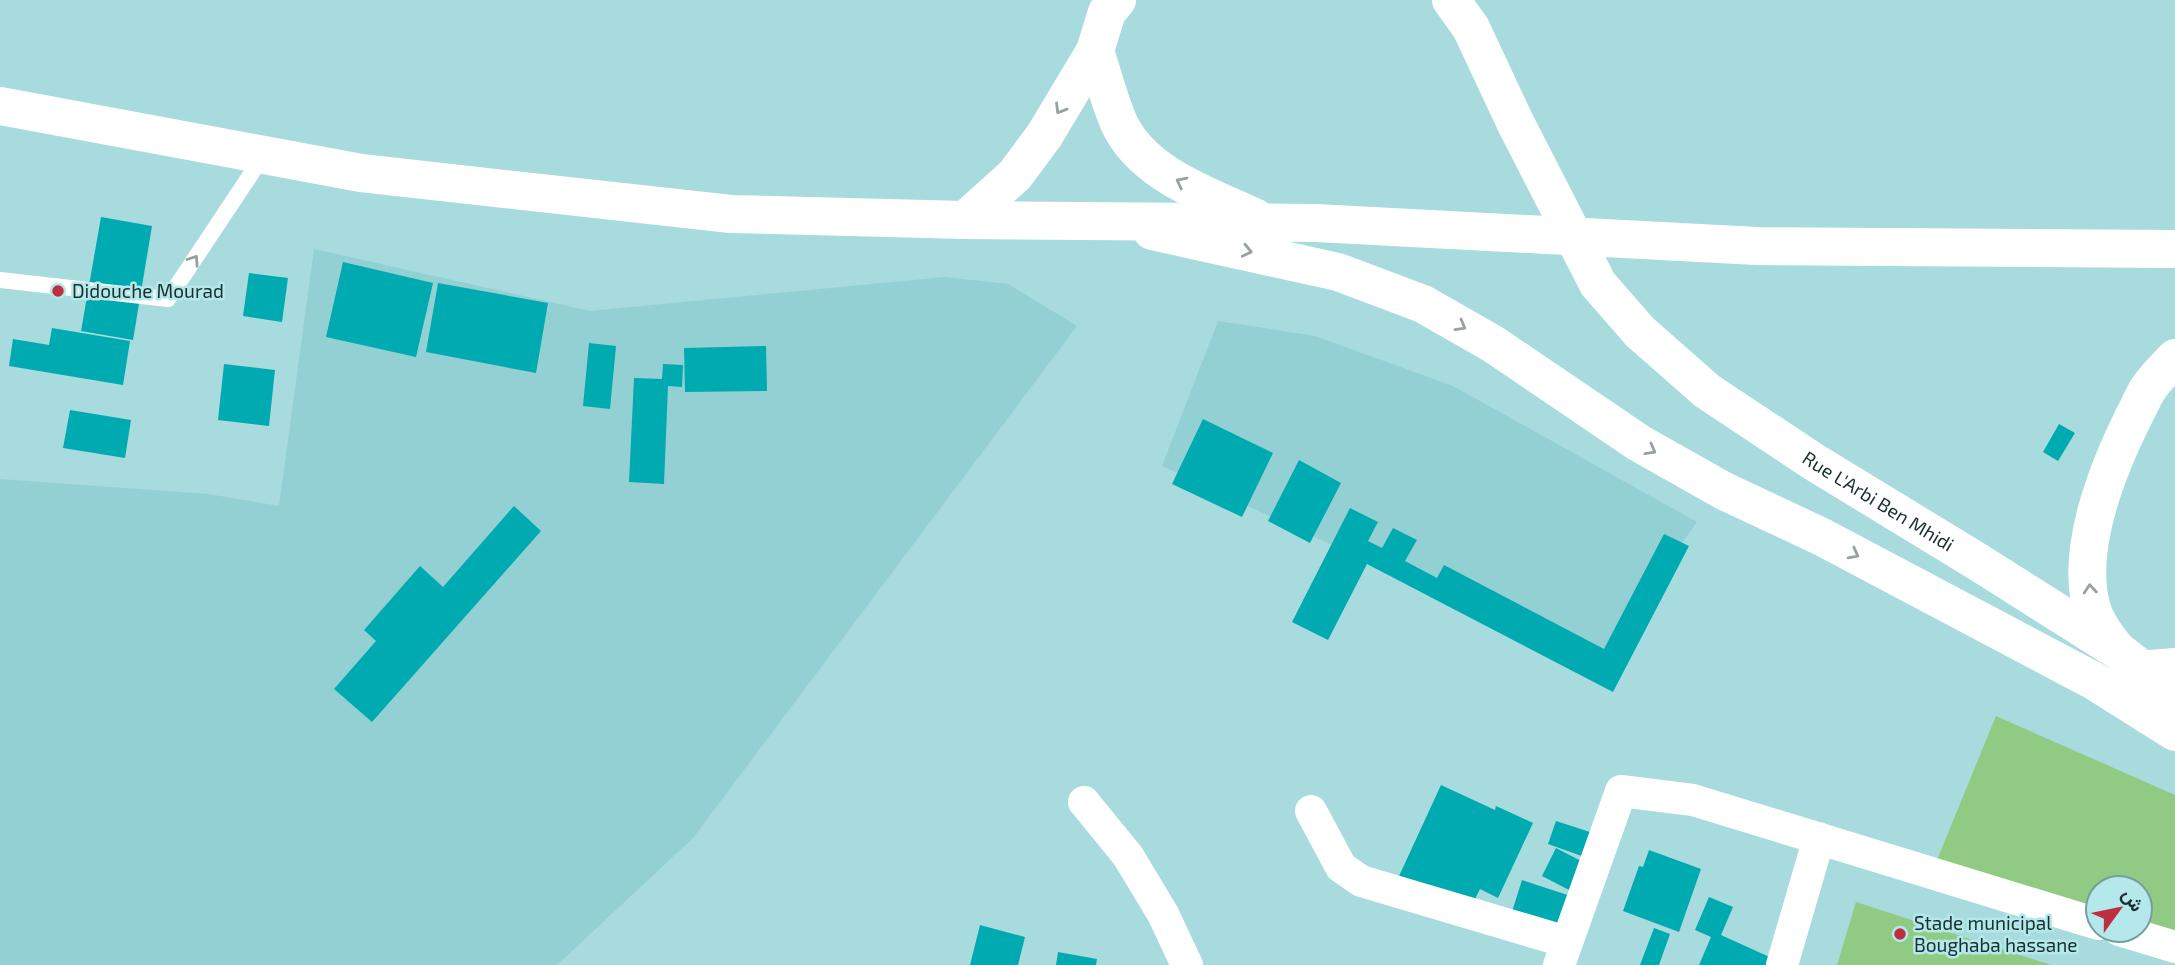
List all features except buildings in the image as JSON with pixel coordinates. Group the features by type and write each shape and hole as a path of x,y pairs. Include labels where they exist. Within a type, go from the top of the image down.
{"main road":[{"path":"965,220 1015,175 1044,136 1096,51 1107,12 1117,0"},
{"name":"Rue L'Arbi Ben Mhidi","path":"1451,0 1471,28 1515,122 1598,284 1640,332 1707,391 1814,462 1978,562 2127,658 2161,684 2175,699"},
{"path":"1096,51 1120,126 1138,150 1159,170 1264,222"},
{"path":"0,107 361,173 731,214 965,220 1316,223 1757,246 2175,249"},
{"path":"1109,221 1338,272 1423,304 1493,344 1639,443 1724,491 1822,537 2094,681 2175,732"},
{"path":"2127,658 2099,625 2092,611 2088,590 2088,563 2094,525 2107,476 2128,428 2150,386 2175,358"}],"street":[{"path":"2127,658 2175,664"},
{"path":"1311,811 1340,867 1361,881 1563,953 1621,791 1693,800 2084,920"},
{"path":"1084,802 1128,856 1163,914 1187,965"},
{"path":"1782,965 1819,838"},
{"path":"2154,941 2175,947"}],"lane":[{"path":"0,280 167,299 264,155"}],"shaded area":[{"path":"314,249 590,311 945,277 1008,284 1077,326 693,838 557,965 0,965 0,479 208,494 279,506"},
{"path":"1218,321 1315,336 1453,386 1697,522 1592,666 1162,466"}],"green space":[{"path":"1996,716 2175,795 2175,931 2154,925 2154,874 2084,874 2084,904 1937,860"},
{"name":"Stade municipal Boughaba hassane","path":"1856,902 2051,965 1837,965"}],"place":[{"name":"Didouche Mourad","path":"58,291"},
{"name":"Stade municipal Boughaba hassane","path":"1900,934"}]}
